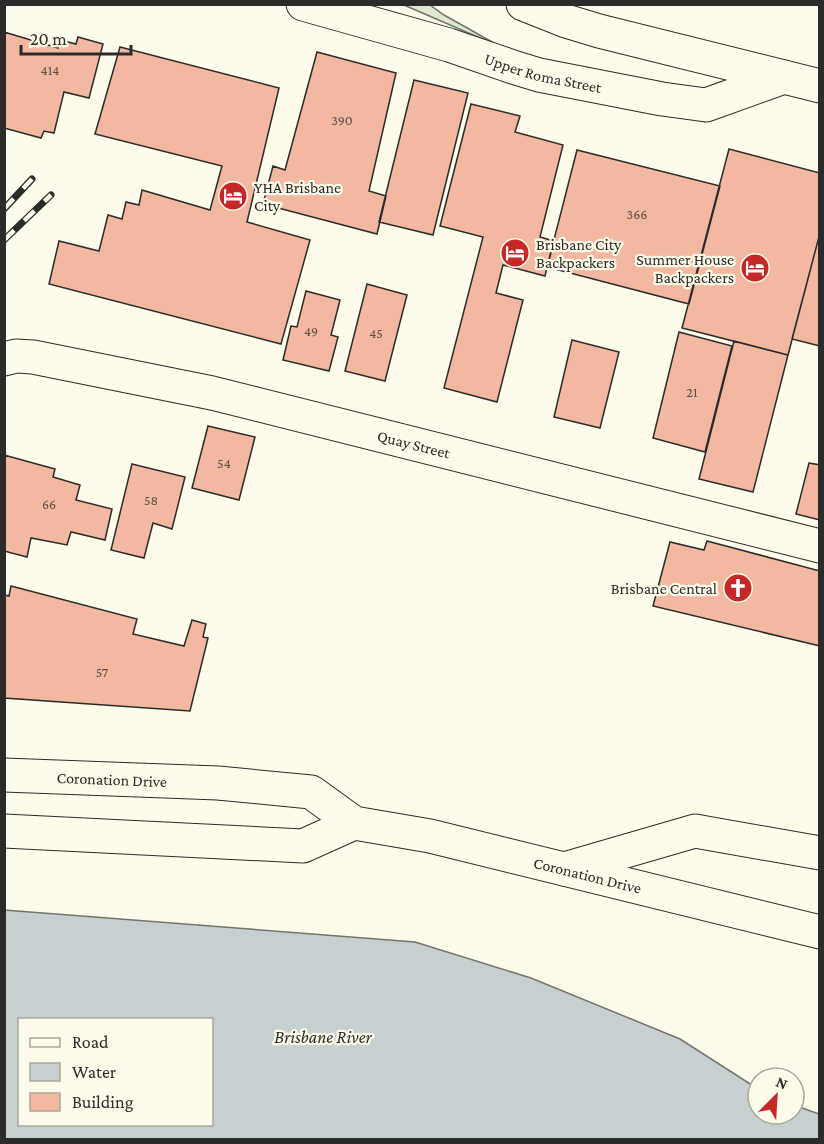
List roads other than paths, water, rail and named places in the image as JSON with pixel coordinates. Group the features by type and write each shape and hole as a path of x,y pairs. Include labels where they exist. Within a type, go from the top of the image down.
{"main road":[{"name":"Upper Roma Street","path":"303,4 449,45 539,75 662,99 706,105 784,77"},
{"path":"523,4 599,31 819,86"},
{"name":"Quay Street","path":"4,359 16,356 33,357 212,393 819,546"},
{"name":"Coronation Drive","path":"4,775 218,783 311,792 354,823 430,836 819,932"},
{"path":"4,831 303,846 354,823"},
{"path":"562,869 695,831 815,848"}],"water":[{"name":"Brisbane River","path":"4,910 415,942 531,978 680,1039 746,1081 746,1126 806,1126 806,1109 819,1114 819,1139 5,1139"}],"railway":[{"path":"4,209 32,179"},
{"path":"4,240 51,195"}],"place":[{"name":"YHA Brisbane City","path":"233,196"},
{"name":"Brisbane City Backpackers","path":"515,253"},
{"name":"Summer House Backpackers","path":"755,268"},
{"name":"Brisbane Central","path":"738,588"}]}
